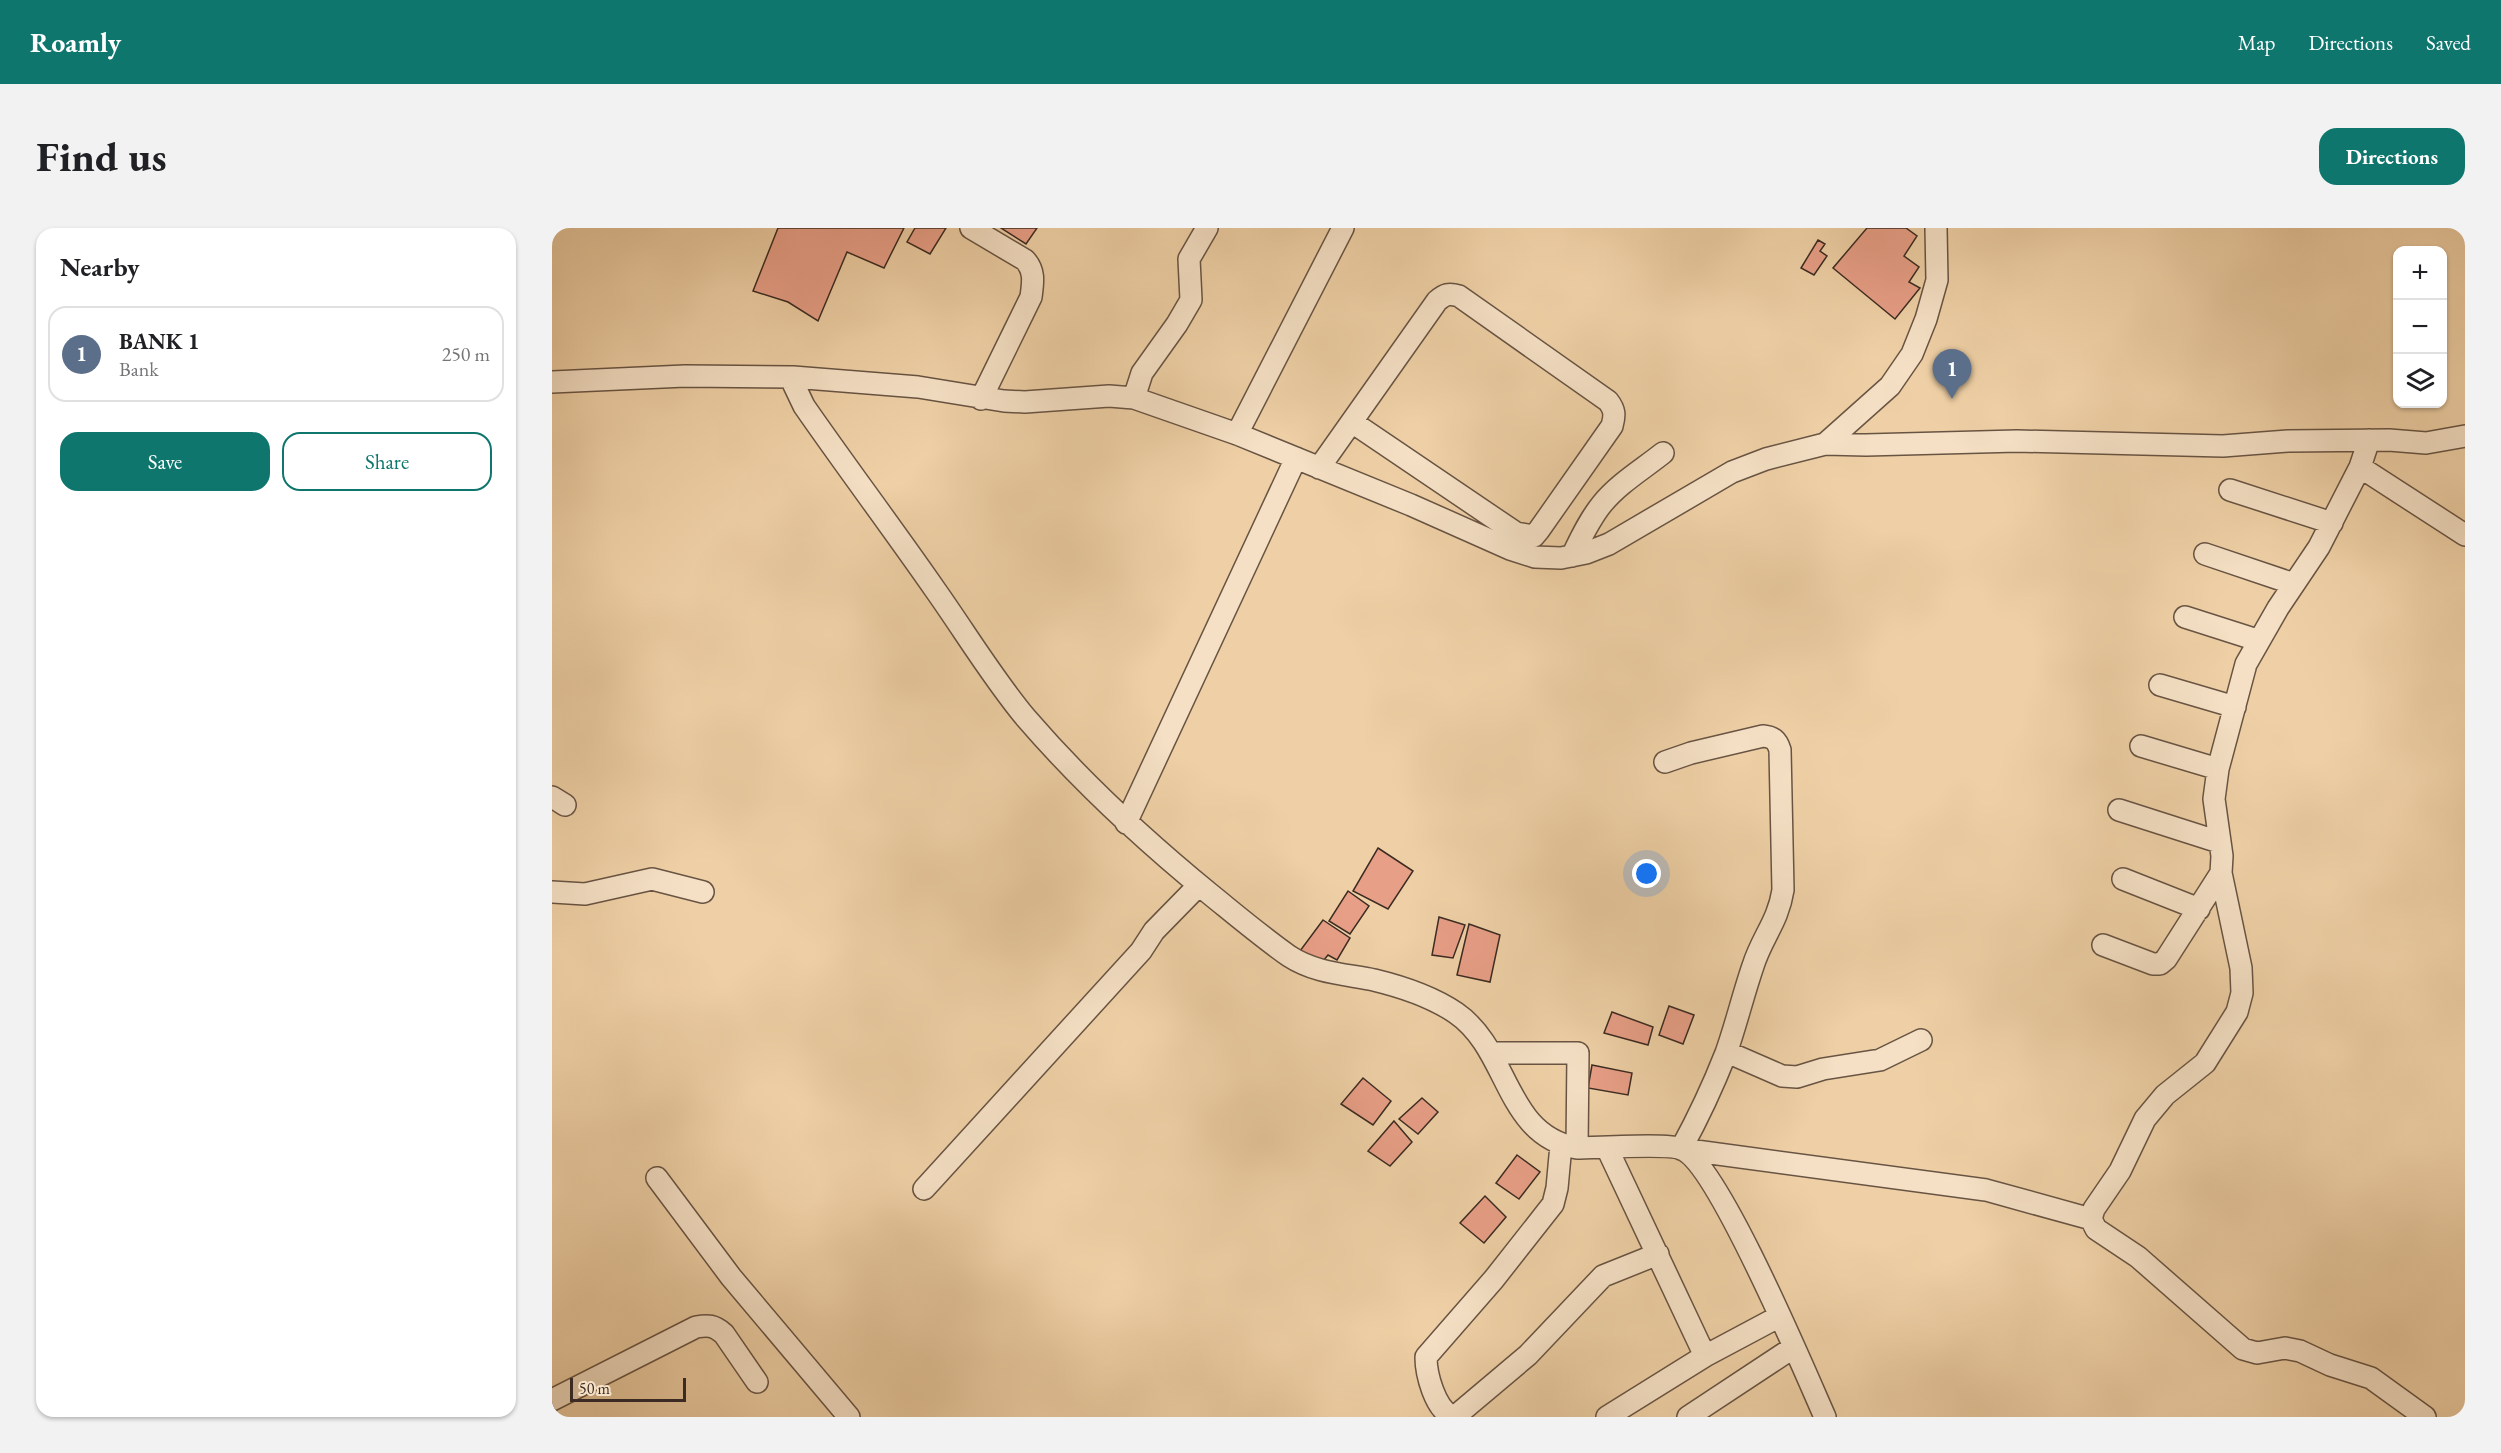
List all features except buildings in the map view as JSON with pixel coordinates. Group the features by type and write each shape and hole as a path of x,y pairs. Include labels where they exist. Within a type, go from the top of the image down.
{"street":[{"path":"971,228 1025,260 1031,267 1033,278 1031,297 981,399"},
{"path":"1134,398 1142,373 1191,300 1189,259 1208,228"},
{"path":"1237,434 1343,228"},
{"path":"1826,444 1890,386 1912,354 1926,320 1937,280 1936,228"},
{"path":"1320,468 1352,422 1437,302 1444,295 1451,293 1459,296 1608,401 1615,416 1612,426 1534,536 1516,533 1352,422"},
{"path":"552,382 685,376 793,377 918,387 981,399 1025,402 1108,396 1134,398 1237,434 1411,505 1510,549 1535,557 1561,558 1609,544 1732,472 1766,459 1826,444 2017,441 2223,446 2288,441 2426,443 2462,439"},
{"path":"793,377 798,395 816,423 1024,715 1083,782 1126,823 1199,885 1291,957 1328,973 1419,993 1439,1002 1472,1026 1492,1053 1513,1098 1527,1119 1538,1130 1569,1146 1681,1149 1986,1190 2091,1219"},
{"path":"2369,441 2360,467 2332,523 2257,640 2246,664 2218,769 2214,799 2221,873 2241,968 2242,993 2237,1012 2205,1063 2165,1095 2145,1119 2120,1170 2094,1209 2091,1219 2096,1229 2138,1257 2243,1349 2257,1353 2285,1348 2300,1351 2330,1365 2371,1378 2425,1417"},
{"path":"1572,556 1602,504 1612,493 1663,453"},
{"path":"1126,823 1296,458"},
{"path":"2360,467 2465,535"},
{"path":"2230,490 2332,523"},
{"path":"2205,554 2294,584"},
{"path":"2184,617 2257,640"},
{"path":"2160,685 2235,707"},
{"path":"1665,762 1690,753 1763,736 1777,741 1780,750 1783,890 1780,906 1773,926 1754,963 1726,1052 1703,1106 1681,1149"},
{"path":"2140,746 2218,769"},
{"path":"2119,810 2219,842"},
{"path":"2103,945 2153,964 2160,963 2166,959 2221,873"},
{"path":"552,892 585,894 652,879 703,892"},
{"path":"2123,879 2199,909"},
{"path":"924,1189 1142,951 1154,931 1199,885"},
{"path":"1726,1052 1782,1076 1797,1077 1824,1069 1855,1066 1880,1060 1921,1040"},
{"path":"1492,1053 1578,1053 1569,1146 1552,1204 1494,1279 1426,1358 1426,1368 1441,1408 1452,1416 1458,1414 1528,1355 1603,1276 1658,1254"},
{"path":"1607,1148 1705,1356"},
{"path":"1681,1149 1697,1160 1704,1170 1739,1233 1780,1316 1825,1417"},
{"path":"657,1178 731,1277 849,1417"},
{"path":"1607,1417 1705,1356 1780,1316"},
{"path":"552,1400 696,1327 708,1325 724,1334 757,1382"},
{"path":"1688,1417 1794,1347"}],"place":[{"name":"BANK 1","path":"1952,399"}]}
